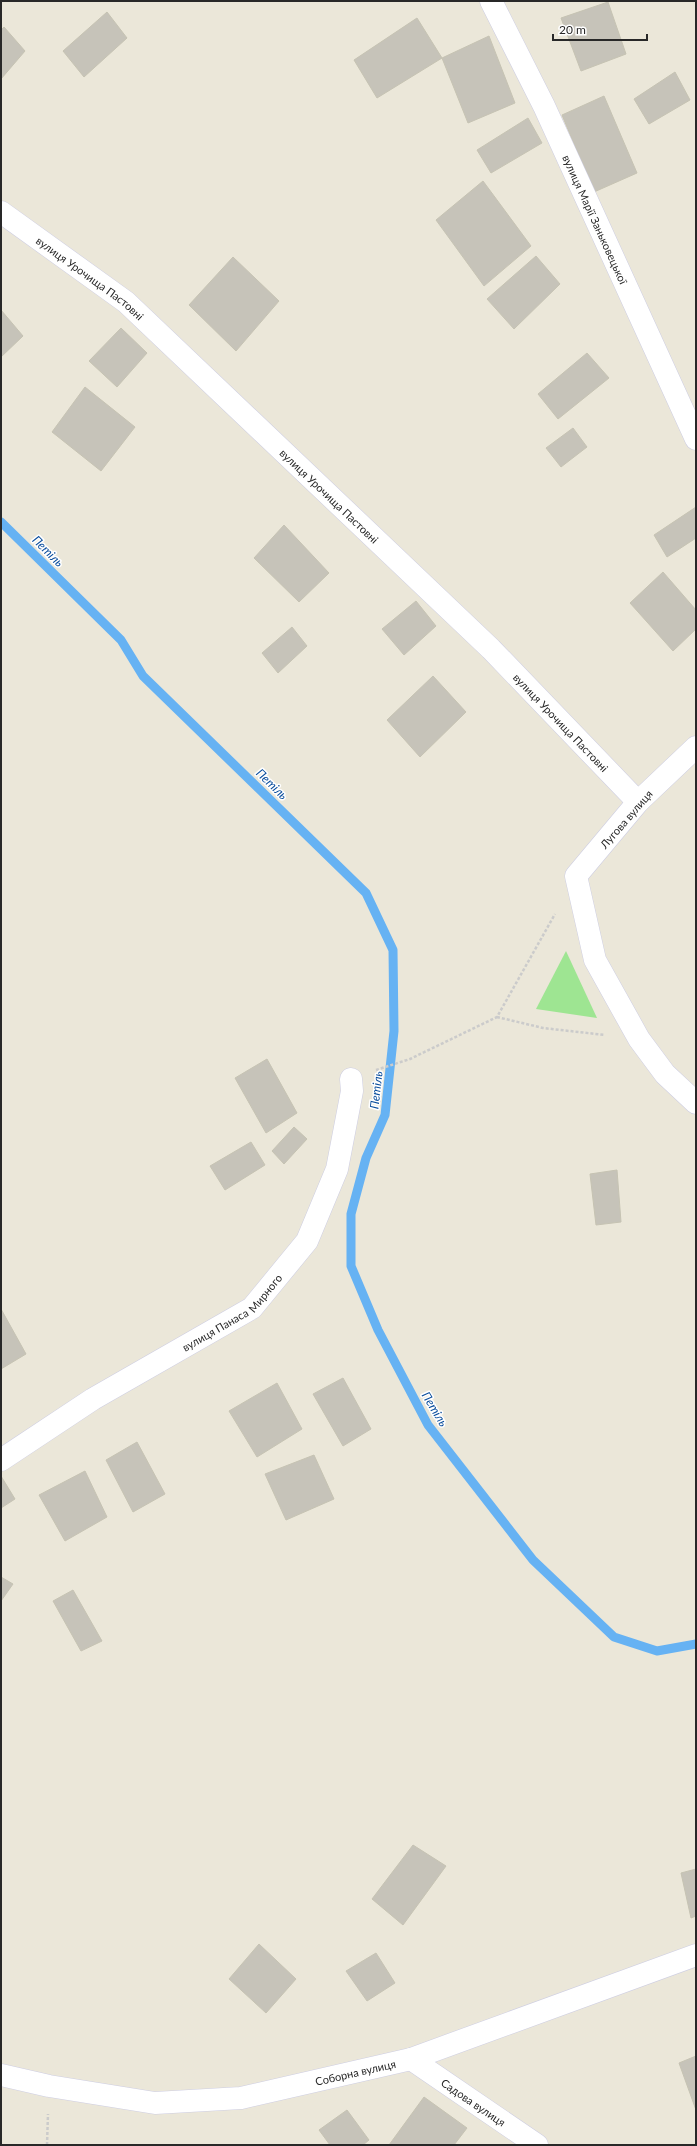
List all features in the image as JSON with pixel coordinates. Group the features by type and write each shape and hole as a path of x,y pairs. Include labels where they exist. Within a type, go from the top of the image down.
{"street":[{"name":"вулиця Марії Заньковецької","path":"491,1 544,106 696,438"},
{"name":"вулиця Урочища Пастовні","path":"1,212 126,302 491,649 638,802"},
{"name":"Лугова вулиця","path":"576,876 638,802 696,747"},
{"path":"576,876 596,960 639,1039 665,1074 696,1104"},
{"name":"вулиця Панаса Мирного","path":"1,1460 93,1399 252,1308 307,1241 337,1169 352,1091 351,1079"},
{"name":"Соборна вулиця","path":"1,2075 49,2086 155,2103 241,2098 411,2059 696,1955"},
{"name":"Садова вулиця","path":"411,2059 536,2145"}],"path":[{"path":"351,1079 410,1059 497,1017 576,876"},
{"path":"497,1017 543,1028 639,1039"}],"green space":[{"path":"566,951 597,1018 536,1009"}],"building":[{"path":"608,2 626,54 581,71 561,18"},
{"path":"107,12 127,38 84,77 63,51"},
{"path":"417,18 442,58 377,98 354,60"},
{"path":"4,27 25,51 1,79 1,30"},
{"path":"489,36 515,103 468,123 442,58"},
{"path":"675,72 690,100 649,124 634,99"},
{"path":"604,96 637,173 594,192 562,115"},
{"path":"528,118 542,143 491,173 477,150"},
{"path":"483,181 531,246 484,286 436,220"},
{"path":"536,256 560,284 514,329 487,299"},
{"path":"233,257 279,301 236,351 189,305"},
{"path":"1,310 23,336 1,357"},
{"path":"121,328 147,353 117,387 89,361"},
{"path":"587,353 609,378 558,419 538,394"},
{"path":"85,387 135,427 101,471 52,432"},
{"path":"573,428 587,447 561,467 546,448"},
{"path":"696,507 696,538 667,557 654,535"},
{"path":"284,525 329,573 299,602 254,558"},
{"path":"663,572 696,610 696,629 673,651 630,603"},
{"path":"416,601 436,626 404,655 382,629"},
{"path":"292,627 307,646 278,673 262,653"},
{"path":"433,676 466,712 420,757 387,720"},
{"path":"267,1059 297,1113 266,1133 235,1078"},
{"path":"294,1127 307,1139 284,1164 272,1151"},
{"path":"251,1142 265,1165 225,1190 210,1166"},
{"path":"617,1170 621,1222 596,1225 590,1174"},
{"path":"1,1309 26,1354 1,1369"},
{"path":"343,1378 371,1429 343,1446 313,1394"},
{"path":"277,1383 302,1429 257,1457 229,1411"},
{"path":"137,1442 165,1494 133,1512 106,1460"},
{"path":"314,1455 334,1499 286,1520 265,1474"},
{"path":"85,1471 107,1517 65,1541 39,1495"},
{"path":"1,1476 15,1499 1,1508"},
{"path":"1,1577 13,1584 1,1601"},
{"path":"73,1590 102,1641 81,1651 53,1601"},
{"path":"413,1845 446,1866 403,1925 372,1899"},
{"path":"696,1869 696,1916 691,1918 681,1873"},
{"path":"259,1944 296,1979 266,2013 229,1979"},
{"path":"376,1953 395,1983 367,2001 346,1971"},
{"path":"696,2056 696,2110 679,2063"},
{"path":"424,2097 467,2128 454,2145 389,2145"},
{"path":"347,2110 369,2140 363,2145 330,2145 319,2130"}],"waterway":[{"name":"Петіль","path":"1,522 121,640 143,676 366,893 393,950 394,1031 385,1115 366,1158 351,1214 351,1266 378,1330 428,1425 533,1560 614,1637 657,1651 696,1644"}]}
